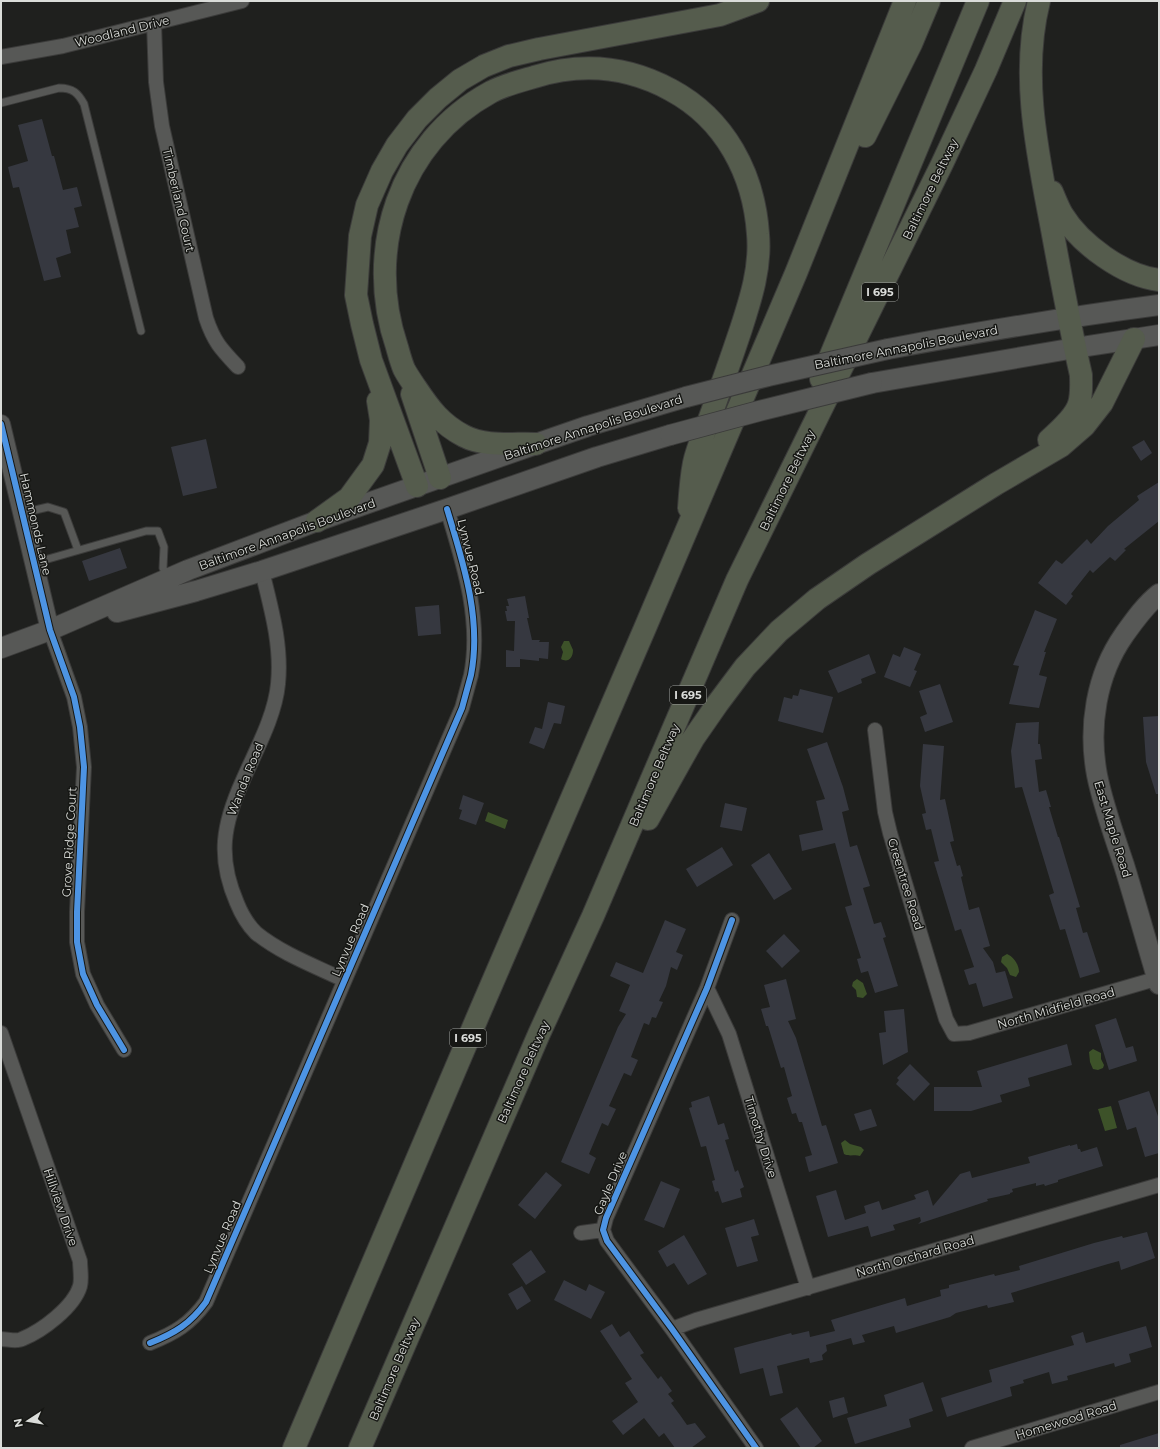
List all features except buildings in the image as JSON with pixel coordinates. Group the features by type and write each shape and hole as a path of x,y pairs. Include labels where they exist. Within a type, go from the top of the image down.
{"highway":[{"path":"317,521 349,498 373,465 380,443 381,420 371,360 356,295 360,236 367,205 382,171 397,145 417,119 438,98 466,76 484,66 509,56 720,15 758,1"},
{"name":"I 695","path":"294,1448 796,273 905,1"},
{"path":"796,273 911,44 928,1"},
{"path":"737,580 978,1"},
{"name":"Baltimore Beltway","path":"360,1448 539,1034 593,916 737,580 942,164 986,70 1015,1"},
{"path":"996,484 1053,437 1068,421 1079,405 1081,391 1080,375 1041,170 1033,112 1031,70 1033,39 1040,1"},
{"path":"440,478 394,338 387,306 385,277 386,250 392,218 401,188 419,157 438,133 463,111 492,92 547,72 578,68 603,67 630,73 656,82 682,95 721,131 737,154 746,177 755,204 759,235 758,265 748,307 733,354 694,461 686,533"},
{"path":"1041,170 1062,214 1080,237 1104,256 1130,272 1159,280"},
{"path":"593,916 693,739 718,703 750,662 779,631 817,599 868,564 996,484 1061,446 1084,426 1102,403 1134,340"},
{"path":"371,360 417,486"},
{"path":"404,368 430,408 444,424 466,437 489,443 536,444"}],"main road":[{"name":"Baltimore Annapolis Boulevard","path":"1,648 50,630 168,579 317,521 588,426 768,376 888,349 1069,317 1159,305"},
{"name":"Baltimore Annapolis Boulevard","path":"50,630 196,591 262,571 597,457 670,435 759,411 872,383 1159,335"},
{"path":"440,478 447,509"},
{"path":"417,486 447,509"},
{"name":"East Maple Road","path":"1158,980 1124,865 1105,808 1097,774 1093,742 1096,706 1103,679 1116,647 1134,620 1159,594"}],"street":[{"name":"Woodland Drive","path":"1,57 63,46 242,1"},
{"name":"Timberland Court","path":"154,23 156,82 162,126 206,318 211,334 218,345 238,367"},
{"name":"Hammonds Lane","path":"1,424 50,630"},
{"name":"Lynvue Road","path":"150,1343 183,1327 196,1316 206,1302 462,708 471,674 474,643 472,609 467,576 447,509"},
{"name":"Wanda Road","path":"262,571 276,630 280,658 278,685 270,717 233,802 225,834 225,865 231,890 241,913 255,932 276,947 344,980"},
{"name":"Grove Ridge Court","path":"50,630 74,697 80,727 84,767 77,942 84,974 97,1005 124,1050"},
{"name":"Greentree Road","path":"876,730 885,812 890,833 946,1019 954,1034"},
{"name":"Gayle Drive","path":"732,920 707,988 606,1218 603,1230 607,1241 672,1329 756,1448"},
{"name":"North Midfield Road","path":"954,1034 969,1033 1158,980"},
{"name":"Timothy Drive","path":"707,988 729,1034 808,1288"},
{"name":"Hillview Drive","path":"1,1033 80,1261 80,1285 74,1298 61,1314 45,1326 21,1340 1,1339"},
{"name":"North Orchard Road","path":"672,1329 696,1320 1159,1185"},
{"name":"Gayle Drive","path":"581,1233 603,1230"},
{"name":"Homewood Road","path":"972,1448 1159,1392"}],"lane":[{"path":"1,103 59,88 68,88 76,92 80,97 84,104 141,331"},
{"path":"22,514 48,507 64,512 78,550"},
{"path":"34,563 146,531 158,531 164,547 163,568 168,579"}],"shaded area":[{"path":"564,641 569,641 573,650 570,659 568,660 561,659 563,652 561,647"},
{"path":"488,812 508,820 505,829 485,821"},
{"path":"1007,954 1014,959 1018,967 1019,972 1016,977 1010,975 1007,968 1001,962 1002,957"},
{"path":"857,979 863,983 867,994 863,998 857,997 856,990 852,986 853,982"},
{"path":"1093,1049 1101,1053 1101,1059 1104,1065 1103,1068 1098,1070 1093,1069 1090,1062 1089,1052"},
{"path":"1111,1106 1117,1128 1105,1131 1098,1109"},
{"path":"845,1140 850,1144 861,1147 864,1150 860,1156 844,1154 841,1143"}],"cycle path":[{"path":"1,424 50,630 74,697 80,727 84,767 77,942 83,974 97,1005 124,1050"},
{"path":"150,1343 167,1335 188,1322 206,1302 462,708 471,675 474,654 474,633 465,570 447,509"},
{"path":"732,920 707,988 606,1218 603,1230 607,1241 672,1329 756,1448"}]}
